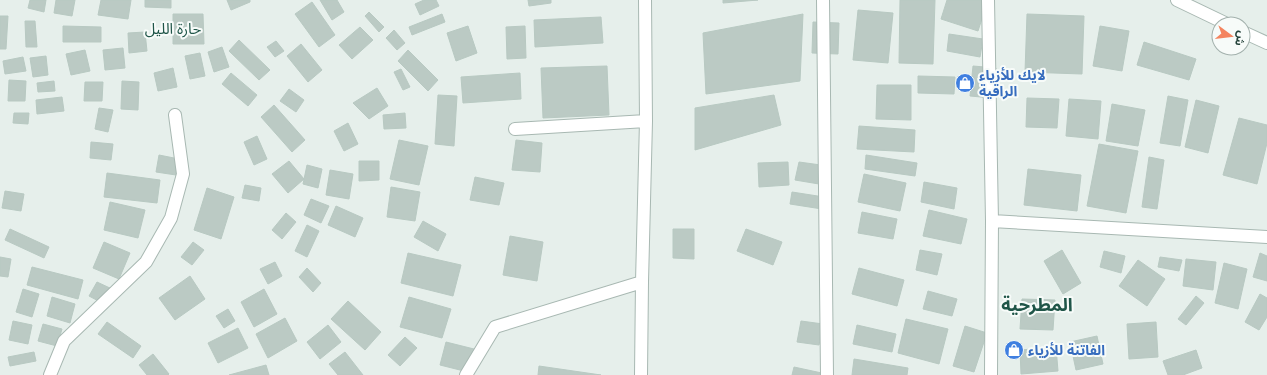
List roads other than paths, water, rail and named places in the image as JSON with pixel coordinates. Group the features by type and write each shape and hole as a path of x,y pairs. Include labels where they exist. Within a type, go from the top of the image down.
{"street":[{"path":"641,375 646,121 645,0"},
{"path":"823,0 827,375"},
{"path":"988,0 992,221 991,375"},
{"path":"1178,0 1211,16"},
{"path":"1251,36 1267,43"},
{"path":"50,375 64,341 146,262 171,218 183,174 175,115"},
{"path":"515,129 646,121"},
{"path":"992,221 1267,237"},
{"path":"466,375 495,327 642,282"}],"place":[{"name":"لايك للأزياء الراقية","path":"965,83"},
{"name":"الفاتنة للأزياء","path":"1014,350"}],"district":[{"name":"حارة الليل","path":"173,29"},
{"name":"المطرحية","path":"1037,305"}]}
